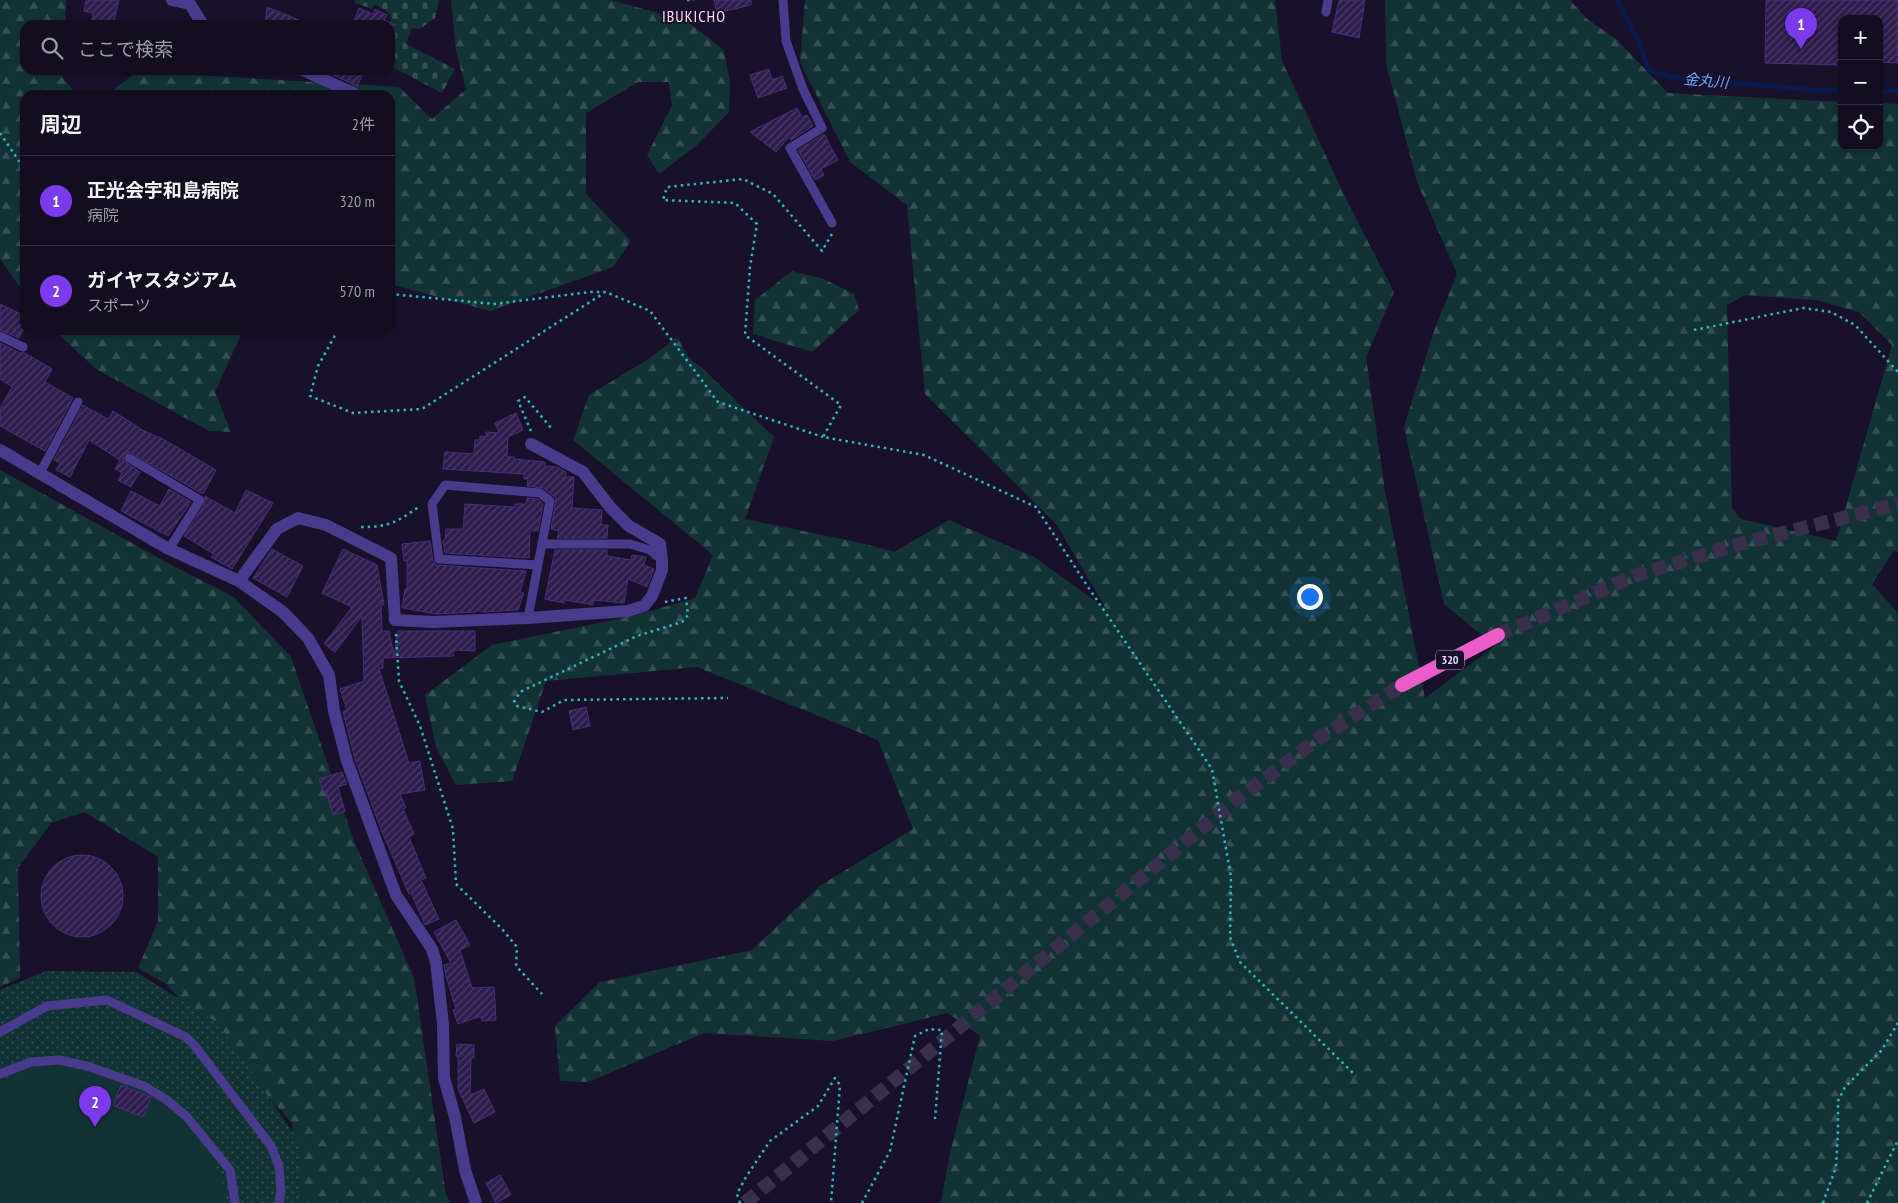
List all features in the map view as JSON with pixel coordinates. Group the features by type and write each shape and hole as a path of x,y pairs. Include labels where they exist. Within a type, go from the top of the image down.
{"highway":[{"name":"320","path":"1402,685 1498,635"}],"street":[{"path":"172,0 190,4 200,20"},
{"path":"314,75 346,90"},
{"path":"239,581 277,529 298,518 326,525 391,558 395,620 433,622 528,618 628,611 644,606 652,596 662,570 660,544 629,526 610,507 583,472 535,446"},
{"path":"0,450 169,549 239,581 283,612 308,638 329,675 334,711 347,761 396,895 432,949 436,962 443,1024 444,1078 455,1117 464,1170 476,1203"}],"lane":[{"path":"783,0 786,41 804,89 822,128 790,148 832,223"},
{"path":"1326,12 1328,0"},
{"path":"0,336 23,347"},
{"path":"40,473 78,402"},
{"path":"129,458 200,500 169,549"},
{"path":"528,618 543,544 550,501 540,493 445,485 432,504 439,559 538,565"},
{"path":"543,544 630,544 650,550 662,560"},
{"path":"0,1032 47,1006 107,1000 186,1037 195,1046 271,1146 279,1166 281,1191 279,1203"},
{"path":"0,1074 31,1062 59,1060 87,1066 144,1086 167,1100 188,1118 230,1170 235,1203"}],"path":[{"path":"687,0 694,0"},
{"path":"0,133 20,163"},
{"path":"824,437 841,405 745,335 750,267 757,224 735,203 663,200 667,187 743,179 772,194 822,251 832,235 832,223"},
{"path":"395,294 494,304 590,292 606,292 650,311 718,402 824,437 924,455 1036,506 1086,584 1212,769 1231,877 1230,937 1240,962 1356,1076"},
{"path":"335,335 318,366 310,396 353,413 422,409 606,292"},
{"path":"1694,330 1803,308 1831,312 1855,325 1898,372"},
{"path":"535,446 518,401 525,397 552,429"},
{"path":"346,535 354,527 383,527 399,521 423,504 432,504"},
{"path":"644,606 686,598 688,615 682,622 637,636 520,692 514,702 517,706 542,712 564,700 728,698"},
{"path":"395,620 399,681 420,726 453,829 456,884 502,929 517,947 516,966 542,994"},
{"path":"1823,1203 1836,1167 1838,1101 1845,1087 1882,1051 1898,1023"},
{"path":"862,1203 890,1151 915,1036 929,1029 942,1030 935,1119"},
{"path":"740,1203 738,1194 746,1177 770,1141 818,1106 835,1078 840,1085 832,1203"},
{"path":"1867,1203 1898,1140"}],"green space":[{"path":"0,0 66,0 65,20 20,20 20,75 63,75 63,78 73,90 20,90 20,287 0,259"},
{"path":"355,0 439,0 435,18 420,29 412,28 406,44 455,69 442,93 395,69 395,20 391,20 390,14 375,4 372,9 355,3"},
{"path":"451,0 611,0 687,21 724,50 730,83 729,112 697,145 659,174 647,155 672,105 669,82 638,82 586,113 586,194 631,241 613,267 490,311 395,285 395,90 113,90 133,75 197,75 399,87 432,119 466,89 456,51"},
{"path":"805,0 1275,0 1282,61 1346,199 1394,292 1366,357 1385,491 1425,698 1495,646 1444,604 1404,427 1435,328 1457,274 1417,182 1386,63 1385,0 1570,0 1587,19 1616,39 1668,93 1838,102 1838,150 1883,150 1883,103 1898,104 1898,552 1894,550 1872,584 1898,613 1898,1203 941,1203 950,1153 980,1036 948,1013 833,1041 704,1033 588,1082 560,1081 555,1026 600,982 752,950 821,885 913,829 878,740 697,667 546,681 512,781 456,785 436,747 425,695 492,645 637,615 695,598 713,555 573,440 589,395 650,358 677,337 689,358 702,368 774,437 745,519 861,543 894,552 949,520 1036,558 1106,609 1057,525 925,394 907,205 850,162 800,62","holes":["1745,295 1816,300 1859,312 1892,345 1836,541 1741,519 1732,508 1727,305"]},
{"path":"792,271 824,279 854,294 859,310 812,352 753,334 755,300"},
{"path":"59,335 241,335 215,392 231,432 209,431 96,369"},
{"path":"0,470 175,567 234,597 291,657 354,841 414,978 446,1195 451,1203 297,1203 292,1123 166,984 138,968 158,921 158,857 85,812 51,823 18,868 20,978 0,987"},
{"path":"46,971 136,972 218,1023 300,1143 298,1203 0,1203 0,990"},
{"path":"66,1063 151,1093 171,1107 193,1131 212,1159 224,1189 226,1203 0,1203 0,1082 26,1068"}],"building":[{"path":"86,0 119,0 114,20 92,20 93,13 84,11"},
{"path":"714,0 751,0 751,5 717,13"},
{"path":"1339,0 1365,0 1359,38 1332,32"},
{"path":"1766,0 1898,0 1898,63 1883,62 1883,15 1838,15 1838,65 1765,63"},
{"path":"267,7 299,20 266,20"},
{"path":"359,8 373,14 375,9 387,15 384,20 354,20"},
{"path":"769,69 772,80 782,76 787,88 758,98 750,75"},
{"path":"333,75 362,75 357,86"},
{"path":"797,108 802,117 807,115 813,126 791,140 789,137 776,152 750,132"},
{"path":"824,134 838,160 821,169 824,175 815,180 798,150"},
{"path":"0,304 20,314 20,335 19,338 0,330"},
{"path":"0,343 20,353 25,353 52,369 45,382 73,398 45,451 0,426 0,408 12,387 0,379"},
{"path":"83,405 108,419 113,411 144,431 161,438 216,470 203,494 129,452 123,455 124,461 140,472 131,487 118,480 122,473 115,469 120,460 89,440 70,477 56,470 60,463 54,460"},
{"path":"516,413 523,430 508,437 507,457 545,462 545,466 557,467 566,472 565,477 574,477 572,508 602,510 601,525 608,525 607,538 557,538 559,531 551,529 556,498 543,488 527,486 528,479 524,479 524,474 443,469 445,452 474,454 475,440 480,440 480,436 486,437 486,432 499,433 495,423"},
{"path":"169,489 191,502 168,536 121,511 131,491 160,506"},
{"path":"246,490 273,503 232,569 211,557 214,554 184,536 205,503 205,496 235,513"},
{"path":"527,498 538,499 543,504 538,531 530,531 529,558 445,553 443,540 445,539 446,529 463,529 465,504 515,507 515,504 526,504"},
{"path":"430,541 433,560 436,565 526,571 520,592 524,593 518,610 484,612 476,610 476,612 436,614 402,608 405,589 407,589 407,560 404,561 402,544"},
{"path":"272,549 303,566 287,597 253,578"},
{"path":"343,549 377,565 384,605 381,604 382,631 389,631 394,656 398,631 475,631 475,651 454,650 453,656 383,658 383,668 379,669 409,763 420,761 425,790 400,794 406,808 403,809 414,834 409,837 426,878 421,880 439,919 425,925 411,893 409,894 382,832 355,759 343,712 347,710 340,689 364,681 362,616 335,652 324,644 352,607 322,593"},
{"path":"555,550 607,550 607,556 631,560 632,555 646,557 644,565 654,569 647,587 628,579 624,603 594,600 593,605 565,600 564,603 545,599"},
{"path":"586,707 590,726 573,730 569,711"},
{"path":"342,772 347,784 338,787 345,811 333,815 326,791 324,792 319,779"},
{"path":"82,855 98,858 111,867 120,880 123,896 120,912 111,925 98,934 82,937 66,934 53,925 44,912 41,896 44,880 53,867 66,858"},
{"path":"456,920 470,945 460,950 472,988 494,987 496,1020 482,1021 481,1016 458,1024 453,1010 456,1009 444,965 451,963 434,932"},
{"path":"457,1044 474,1045 474,1058 471,1058 470,1095 484,1089 495,1112 474,1123 458,1089"},
{"path":"121,1085 151,1097 143,1117 113,1105"},
{"path":"500,1175 511,1195 496,1203 486,1183"}],"waterway":[{"name":"金丸川","path":"1617,0 1638,40 1649,71 1683,79 1816,90 1838,90"},
{"name":"金丸川","path":"1883,91 1898,91"}],"tunnel":[{"path":"1498,635 1634,576 1732,546 1898,504"},
{"path":"745,1203 1236,800 1318,739 1402,685"}],"place":[{"name":"正光会宇和島病院","path":"1801,49"},
{"name":"ガイヤスタジアム","path":"95,1127"}],"district":[{"name":"IBUKICHO","path":"694,16"}]}
